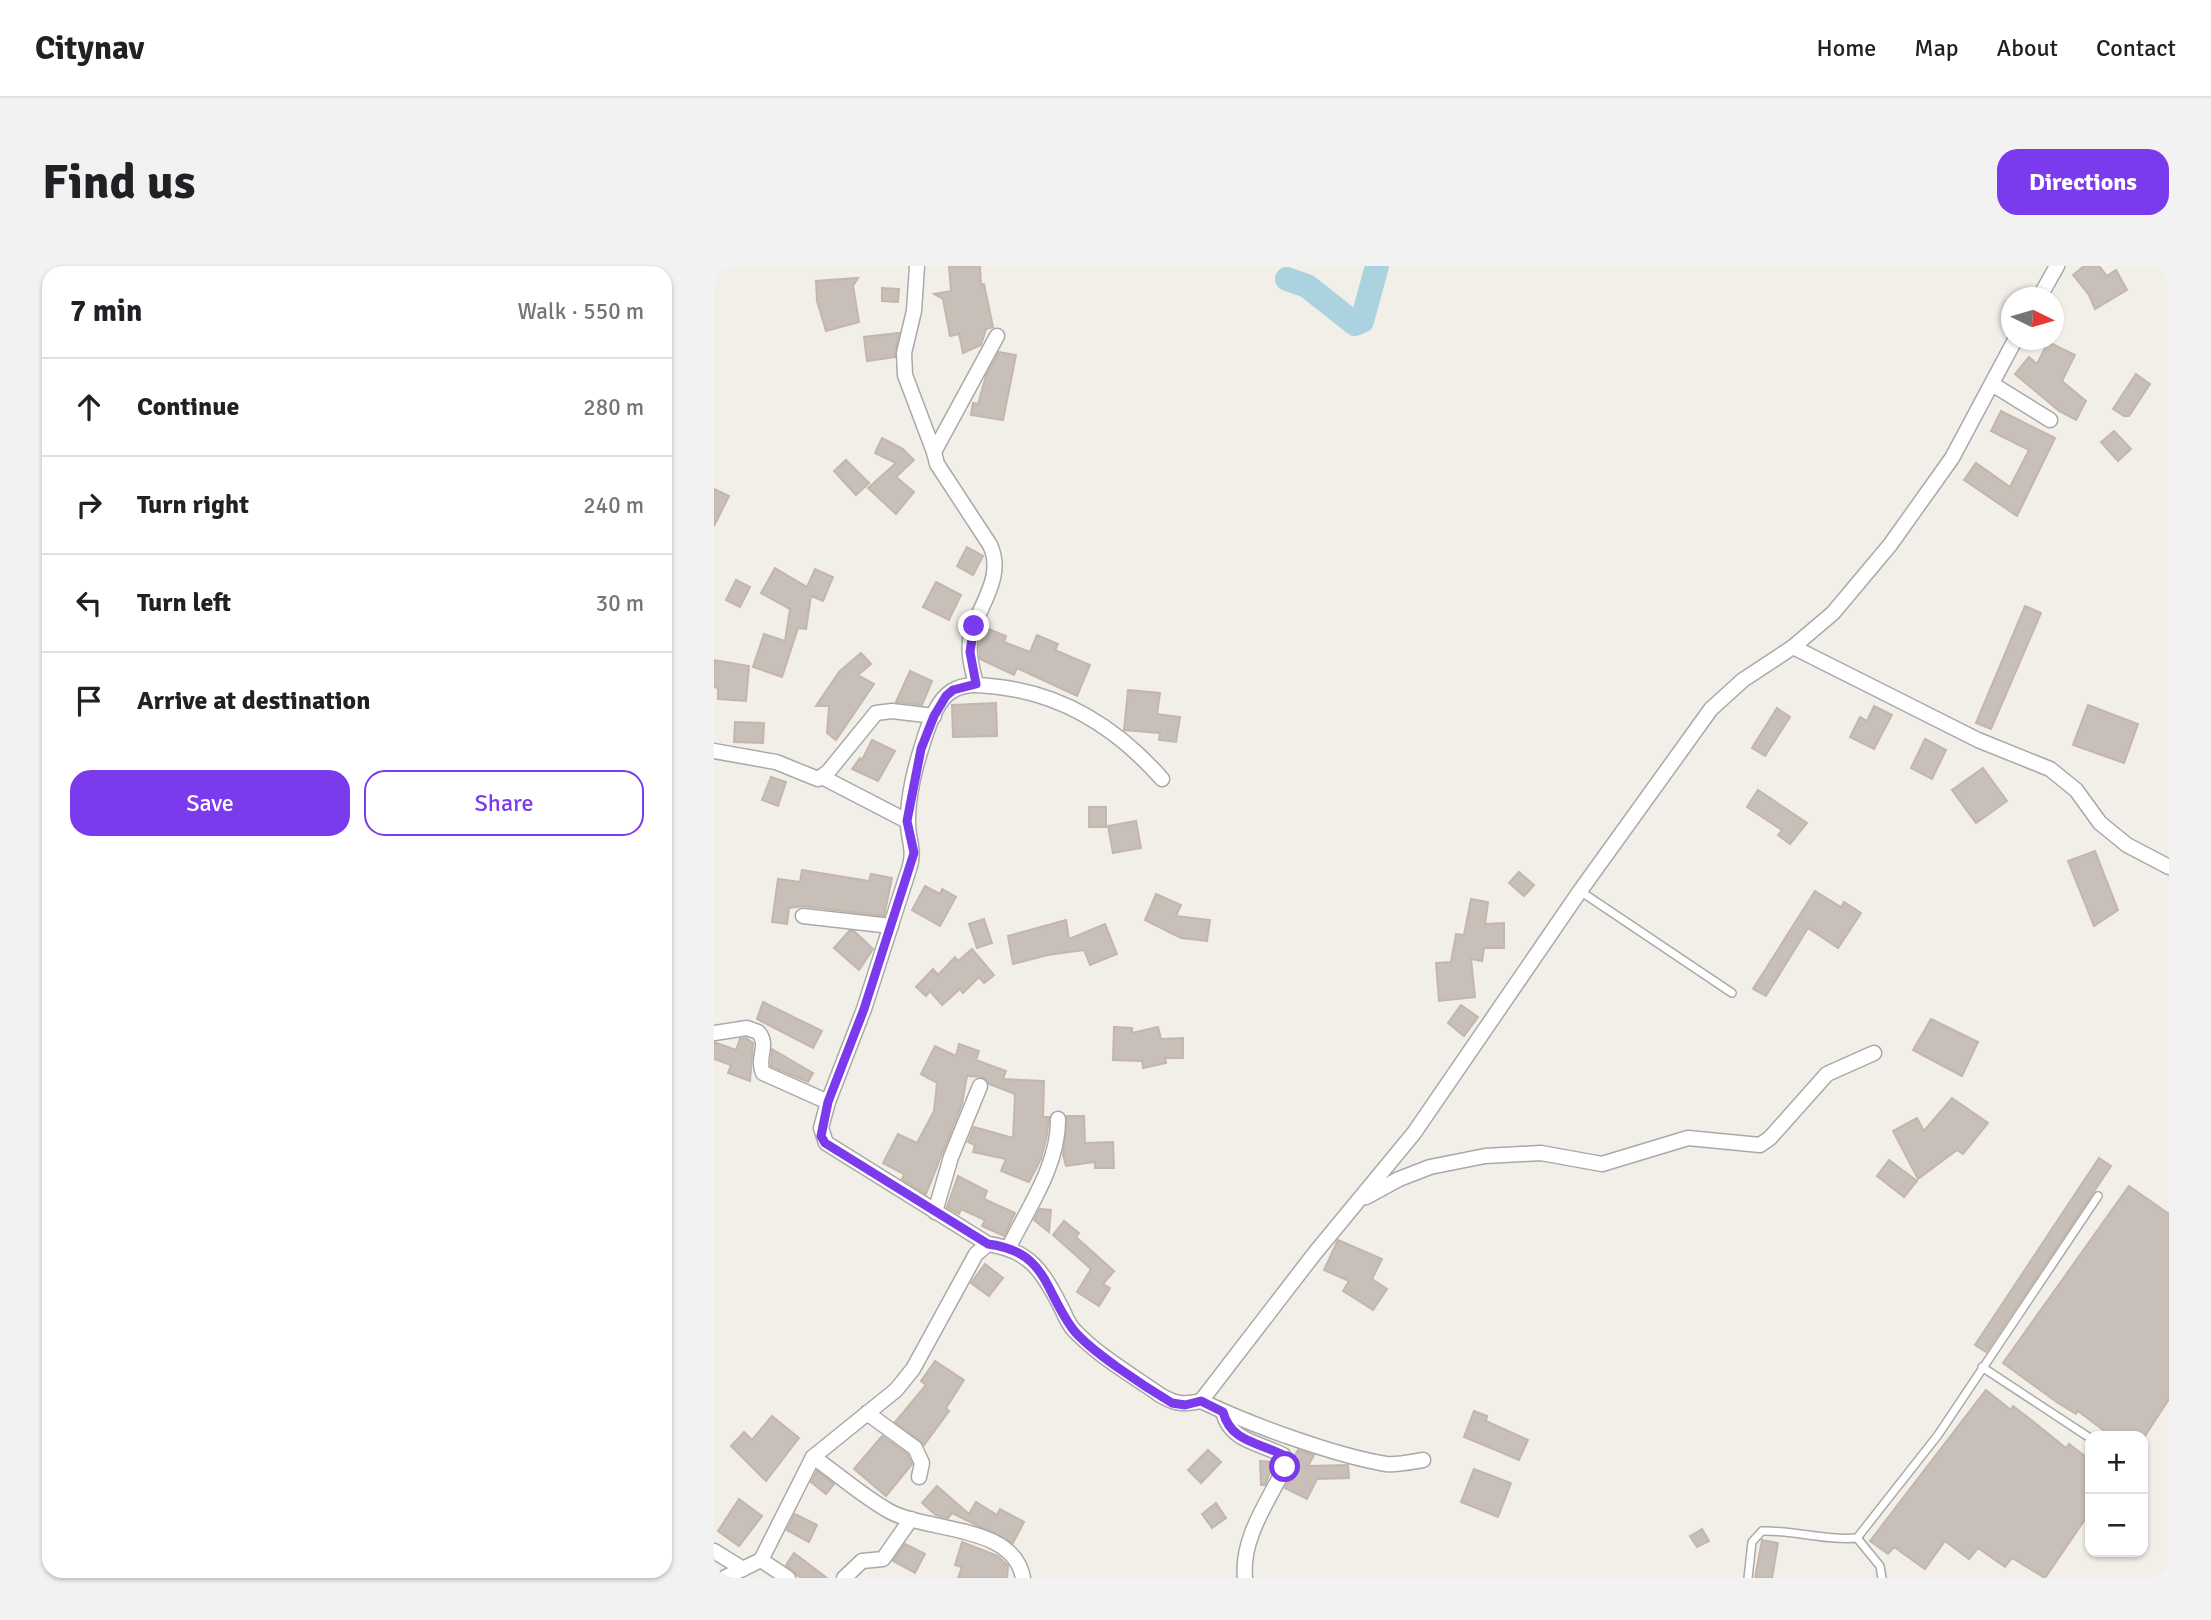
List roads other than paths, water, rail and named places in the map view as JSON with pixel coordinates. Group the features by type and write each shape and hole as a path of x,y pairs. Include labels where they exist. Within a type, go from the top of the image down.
{"street":[{"path":"917,266 914,311 904,353 905,375 948,484 990,545 994,557 992,585 970,639 970,664 976,684"},
{"path":"2045,287 2057,266"},
{"path":"934,452 997,336"},
{"path":"1161,779 1149,765 1080,710 1016,689 976,684 953,690 934,716 921,749 907,821 914,853 864,1009 828,1102 821,1128 825,1143 988,1244 1009,1247 1043,1273 1072,1328 1086,1341 1172,1403 1185,1405 1201,1401 1414,1133 1580,891 1711,709 1743,680 1793,647 1833,613 1890,545 1952,458 2010,350"},
{"path":"1993,384 2050,420"},
{"path":"1793,647 1978,740 2050,769 2076,790 2099,823 2127,845 2169,867"},
{"path":"822,777 876,713 892,711 934,716"},
{"path":"714,751 776,762 813,778 822,777 907,821"},
{"path":"803,916 891,926"},
{"path":"714,1033 747,1028 758,1032 764,1042 760,1066 763,1073 828,1102"},
{"path":"1359,1201 1399,1179 1430,1167 1485,1156 1541,1153 1602,1164 1688,1139 1760,1145 1770,1138 1827,1074 1874,1053"},
{"path":"935,1212 951,1157 980,1086"},
{"path":"1009,1247 1053,1156 1058,1139 1058,1119"},
{"path":"724,1578 761,1560 813,1457 896,1390 912,1369 976,1254 988,1244"},
{"path":"1201,1401 1223,1412 1348,1455 1388,1464 1423,1460"},
{"path":"1223,1412 1227,1425 1235,1436 1283,1455 1285,1467 1248,1541 1244,1562 1245,1578"},
{"path":"867,1413 915,1448 922,1463 919,1477"},
{"path":"813,1457 887,1510 911,1519 977,1535 1014,1555 1023,1578"},
{"path":"844,1578 862,1561 883,1559 911,1519"},
{"path":"714,1551 743,1569"},
{"path":"761,1560 788,1578"}],"lane":[{"path":"1580,891 1732,993"},
{"path":"1748,1578 1752,1542 1762,1531 1781,1530 1842,1539 1857,1538 1938,1435 2098,1196"},
{"path":"1982,1367 2085,1435"},
{"path":"1857,1538 1881,1566 1882,1578"}],"waterway":[{"path":"1287,279 1307,286 1355,324 1362,321 1377,266"}]}
